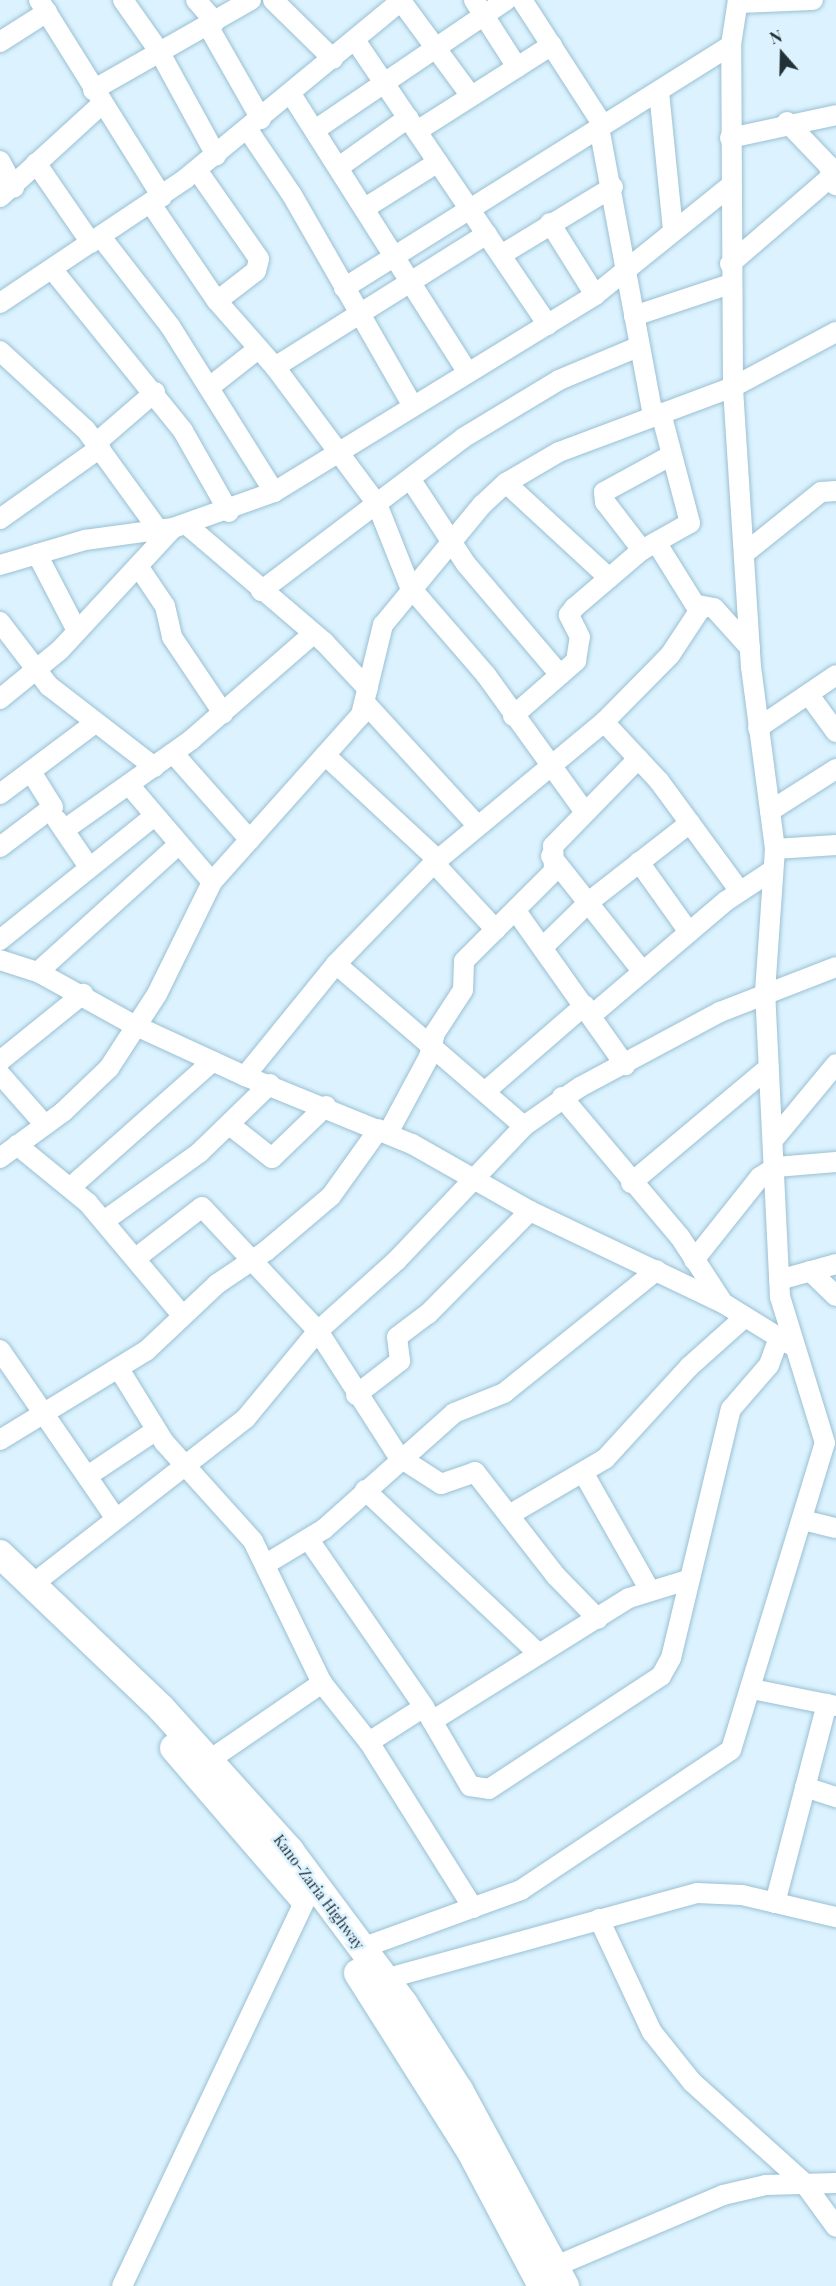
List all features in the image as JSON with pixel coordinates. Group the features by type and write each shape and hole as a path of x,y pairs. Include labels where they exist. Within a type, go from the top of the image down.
{"highway":[{"name":"Kano-Zaria Highway","path":"0,1554 211,1759 290,1851 385,1979 493,2147 554,2279"},
{"name":"Kano-Zaria Highway","path":"0,1580 147,1717 305,1901 422,2071 554,2279"}],"street":[{"path":"123,0 159,51 216,155"},
{"path":"196,0 212,24 254,124 344,288 413,406"},
{"path":"7,192 98,97 159,51 212,24 251,0"},
{"path":"273,0 333,59"},
{"path":"0,303 156,201 291,94 401,0 471,96"},
{"path":"315,130 434,46 478,7 506,0"},
{"path":"513,716 560,675 579,651 570,613 649,546 690,522 672,455 657,415 638,347 629,269 601,126 522,0"},
{"path":"362,1948 473,1908 549,1875 731,1750 752,1689 830,1430 786,1343 779,1280 776,1167 765,992 775,849 758,728 750,648 733,387 730,284 731,45 738,1 813,0"},
{"path":"0,42 45,4 156,201 217,301 275,367 377,504 410,587 513,716 584,811"},
{"path":"478,7 518,67"},
{"path":"355,40 412,125 473,209 487,234 548,325"},
{"path":"339,167 412,125 471,96 552,45"},
{"path":"344,288 731,45"},
{"path":"659,92 674,230"},
{"path":"291,94 468,373"},
{"path":"730,138 787,122 836,115"},
{"path":"730,264 834,181 787,122"},
{"path":"0,161 7,192"},
{"path":"365,208 438,162"},
{"path":"36,163 211,386 274,492"},
{"path":"197,170 259,259 256,271 217,301"},
{"path":"0,565 85,540 173,528 229,512 274,492 341,454 413,406 595,295 730,186"},
{"path":"501,255 550,223 613,187"},
{"path":"550,223 595,295"},
{"path":"275,367 357,310 411,281 487,234"},
{"path":"52,269 155,392 208,469 229,512"},
{"path":"634,316 730,284"},
{"path":"0,1158 45,1125 100,1078 157,994 212,882 325,754 367,696 383,625 410,587 452,545 506,483 559,452 733,387 836,332"},
{"path":"261,591 377,504 531,395 638,347"},
{"path":"211,386 258,349"},
{"path":"0,351 98,445 173,528 261,591 313,634 476,824"},
{"path":"0,519 98,445 155,392"},
{"path":"245,1076 336,964 436,861 476,824 550,768 604,722 670,655 699,618 698,605 649,546 605,502 604,492 672,455"},
{"path":"745,553 828,492 836,476"},
{"path":"411,480 452,545 560,675"},
{"path":"506,483 609,578"},
{"path":"0,699 77,631 173,528"},
{"path":"37,554 77,631"},
{"path":"138,566 165,606 172,637 223,713"},
{"path":"698,605 714,608 750,648"},
{"path":"0,622 33,670 95,723 154,767"},
{"path":"64,830 130,786 173,753 223,713 313,634"},
{"path":"758,728 836,675"},
{"path":"809,695 836,732"},
{"path":"604,722 638,759 690,823 739,890"},
{"path":"0,794 32,773 95,723"},
{"path":"173,753 250,840"},
{"path":"325,754 436,861 496,930"},
{"path":"549,854 584,811 638,759"},
{"path":"770,811 836,769"},
{"path":"32,773 52,803 51,811 89,867"},
{"path":"130,786 212,882"},
{"path":"0,847 51,811"},
{"path":"0,940 154,816"},
{"path":"543,947 590,901 690,823"},
{"path":"38,972 179,844"},
{"path":"775,849 836,845"},
{"path":"549,854 590,901 643,972"},
{"path":"0,1440 118,1370 331,1196 384,1131 464,990 464,961 554,872 549,854"},
{"path":"639,862 689,932"},
{"path":"488,1089 588,1010 643,972 739,890 773,870"},
{"path":"516,911 625,1065"},
{"path":"0,960 38,972 82,994 134,1025 245,1076 326,1106 384,1131 474,1177 530,1211 723,1303 786,1343"},
{"path":"336,964 488,1089 524,1126"},
{"path":"33,1584 114,1516 188,1468 273,1390 318,1331 397,1260 524,1126 562,1098 765,992 836,967"},
{"path":"0,1061 82,994"},
{"path":"72,1186 213,1061"},
{"path":"774,1138 836,1064"},
{"path":"631,1184 770,1067"},
{"path":"0,1074 45,1125"},
{"path":"104,1221 231,1126 270,1084"},
{"path":"562,1098 694,1260 723,1303"},
{"path":"231,1126 270,1159 326,1106"},
{"path":"17,1145 72,1186 136,1258 183,1316"},
{"path":"694,1260 755,1183 776,1167 836,1162"},
{"path":"136,1258 200,1206 318,1331 357,1395 399,1457 441,1484 475,1472 508,1515 598,1619"},
{"path":"357,1395 400,1360 397,1337 428,1314 530,1211"},
{"path":"779,1280 836,1264"},
{"path":"266,1564 309,1540 399,1457 454,1413 504,1393 571,1344 657,1270"},
{"path":"810,1271 836,1296"},
{"path":"508,1515 584,1474 641,1425 689,1367 745,1317"},
{"path":"309,1540 428,1714 470,1786 489,1789 662,1676 671,1658 687,1580 731,1409 786,1343"},
{"path":"0,1350 48,1413 114,1516"},
{"path":"118,1370 155,1431 253,1541 322,1683 369,1742 473,1908"},
{"path":"89,1475 155,1431"},
{"path":"584,1474 649,1589"},
{"path":"365,1490 538,1653"},
{"path":"803,1520 836,1528"},
{"path":"369,1742 428,1714 649,1589 687,1580"},
{"path":"211,1759 322,1683"},
{"path":"752,1689 831,1705 805,1787 775,1903"},
{"path":"805,1787 836,1797"},
{"path":"385,1979 599,1918 697,1893 775,1903 836,1917"},
{"path":"122,2286 305,1901"},
{"path":"599,1918 652,2032 692,2082 804,2183 836,2227"},
{"path":"554,2279 723,2195 804,2183 836,2182"}]}
